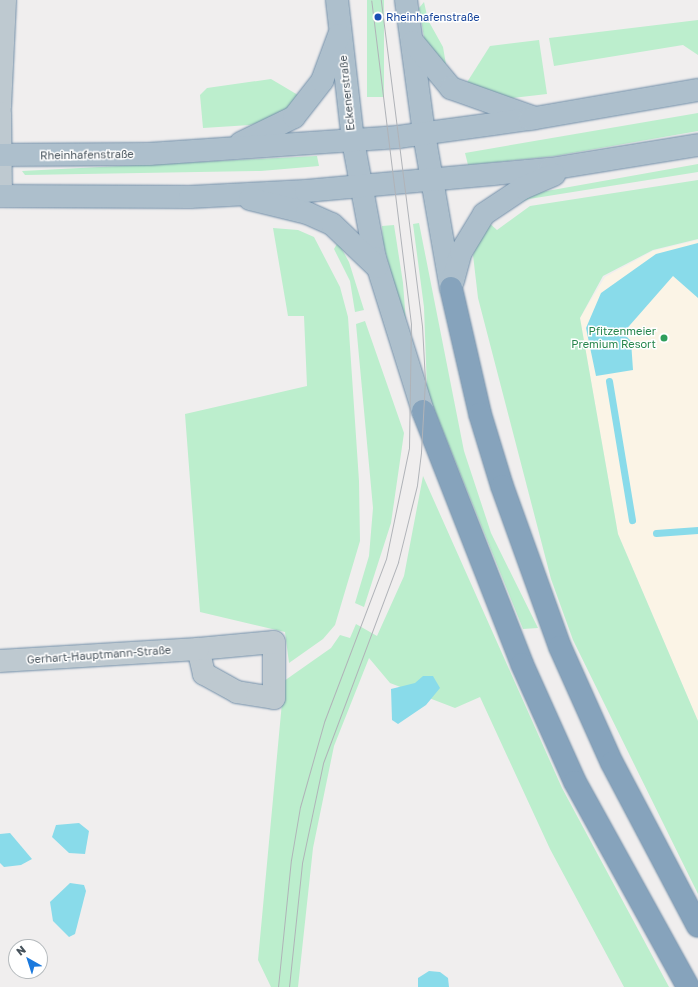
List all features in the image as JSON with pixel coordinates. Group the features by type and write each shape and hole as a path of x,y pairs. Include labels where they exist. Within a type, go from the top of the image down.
{"highway":[{"path":"451,288 480,414 498,472 560,647 616,770 698,926"},
{"path":"423,411 522,664 575,782 688,987"}],"main road":[{"name":"Eckenerstraße","path":"338,0 353,141 360,186 377,267 423,411"},
{"path":"406,0 424,134 451,288"},
{"path":"223,150 278,128 294,116 322,81 340,30"},
{"path":"411,39 440,79 451,88 535,118"},
{"name":"Rheinhafenstraße","path":"1,155 223,150 353,141 424,134 535,118 698,90"},
{"path":"0,196 233,195 433,181 579,164 698,145"},
{"path":"451,288 462,252 484,214 523,188 579,164"},
{"path":"233,195 320,217 345,235 377,267"}],"street":[{"path":"0,107 5,0"},
{"path":"0,113 0,196"},
{"name":"Gerhart-Hauptmann-Straße","path":"0,661 198,649"}],"shaded area":[{"path":"698,240 698,721 618,534 580,318 605,277 653,251"}],"green space":[{"path":"367,0 384,0 384,97 367,97"},
{"path":"424,2 428,20 443,47 448,76 425,43 419,8"},
{"path":"698,20 698,55 683,45 554,66 549,38"},
{"path":"539,40 547,94 504,99 464,87 490,46"},
{"path":"271,79 303,98 274,118 250,125 203,128 200,95 207,88"},
{"path":"698,113 698,131 555,156 468,165 465,153"},
{"path":"317,156 319,166 261,171 25,175 22,171"},
{"path":"698,164 698,172 529,199 517,204 530,194"},
{"path":"698,180 698,239 653,250 603,276 580,318 618,534 698,721 698,894 573,640 551,579 478,298 473,255 487,221 497,230 530,206"},
{"path":"419,223 464,451 491,533 538,628 523,629 427,391 424,307 413,224"},
{"path":"394,225 403,283 407,336 383,242 382,226"},
{"path":"273,228 298,230 314,237 340,287 348,317 359,481 360,541 335,625 323,639 289,663 285,632 200,612 185,414 307,386 304,316 288,316"},
{"path":"338,242 349,262 364,310 355,312 350,281 334,249"},
{"path":"365,321 404,433 391,523 364,607 355,603 369,556 373,508 356,324"},
{"path":"423,476 562,788 669,987 624,987 550,849 480,697 455,708 390,683 369,658 334,746 313,848 298,987 271,987 258,960 284,681 331,648 340,635 350,638 356,624 377,636 404,576"}],"water":[{"path":"698,243 698,298 673,276 623,333 631,341 633,370 596,376 586,328 601,293 656,254"},
{"path":"423,676 433,676 440,688 426,705 398,724 392,720 391,689 415,683"},
{"path":"79,823 89,831 85,854 69,853 52,837 56,825"},
{"path":"10,833 32,859 21,865 4,867 0,863 0,834"},
{"path":"70,883 84,885 86,891 75,934 69,937 53,921 50,902"},
{"path":"429,971 440,972 448,978 449,987 418,987 418,978"}],"waterway":[{"path":"609,381 632,520"},
{"path":"656,533 698,530"}],"tram line":[{"path":"278,987 291,860 300,807 324,722 386,559 409,448 411,324 371,0"},
{"path":"289,987 302,863 323,763 398,562 417,485 421,452 425,381 422,326 381,0"}],"place":[{"name":"Rheinhafenstraße","path":"378,17"},
{"name":"Pfitzenmeier Premium Resort","path":"664,338"}]}
